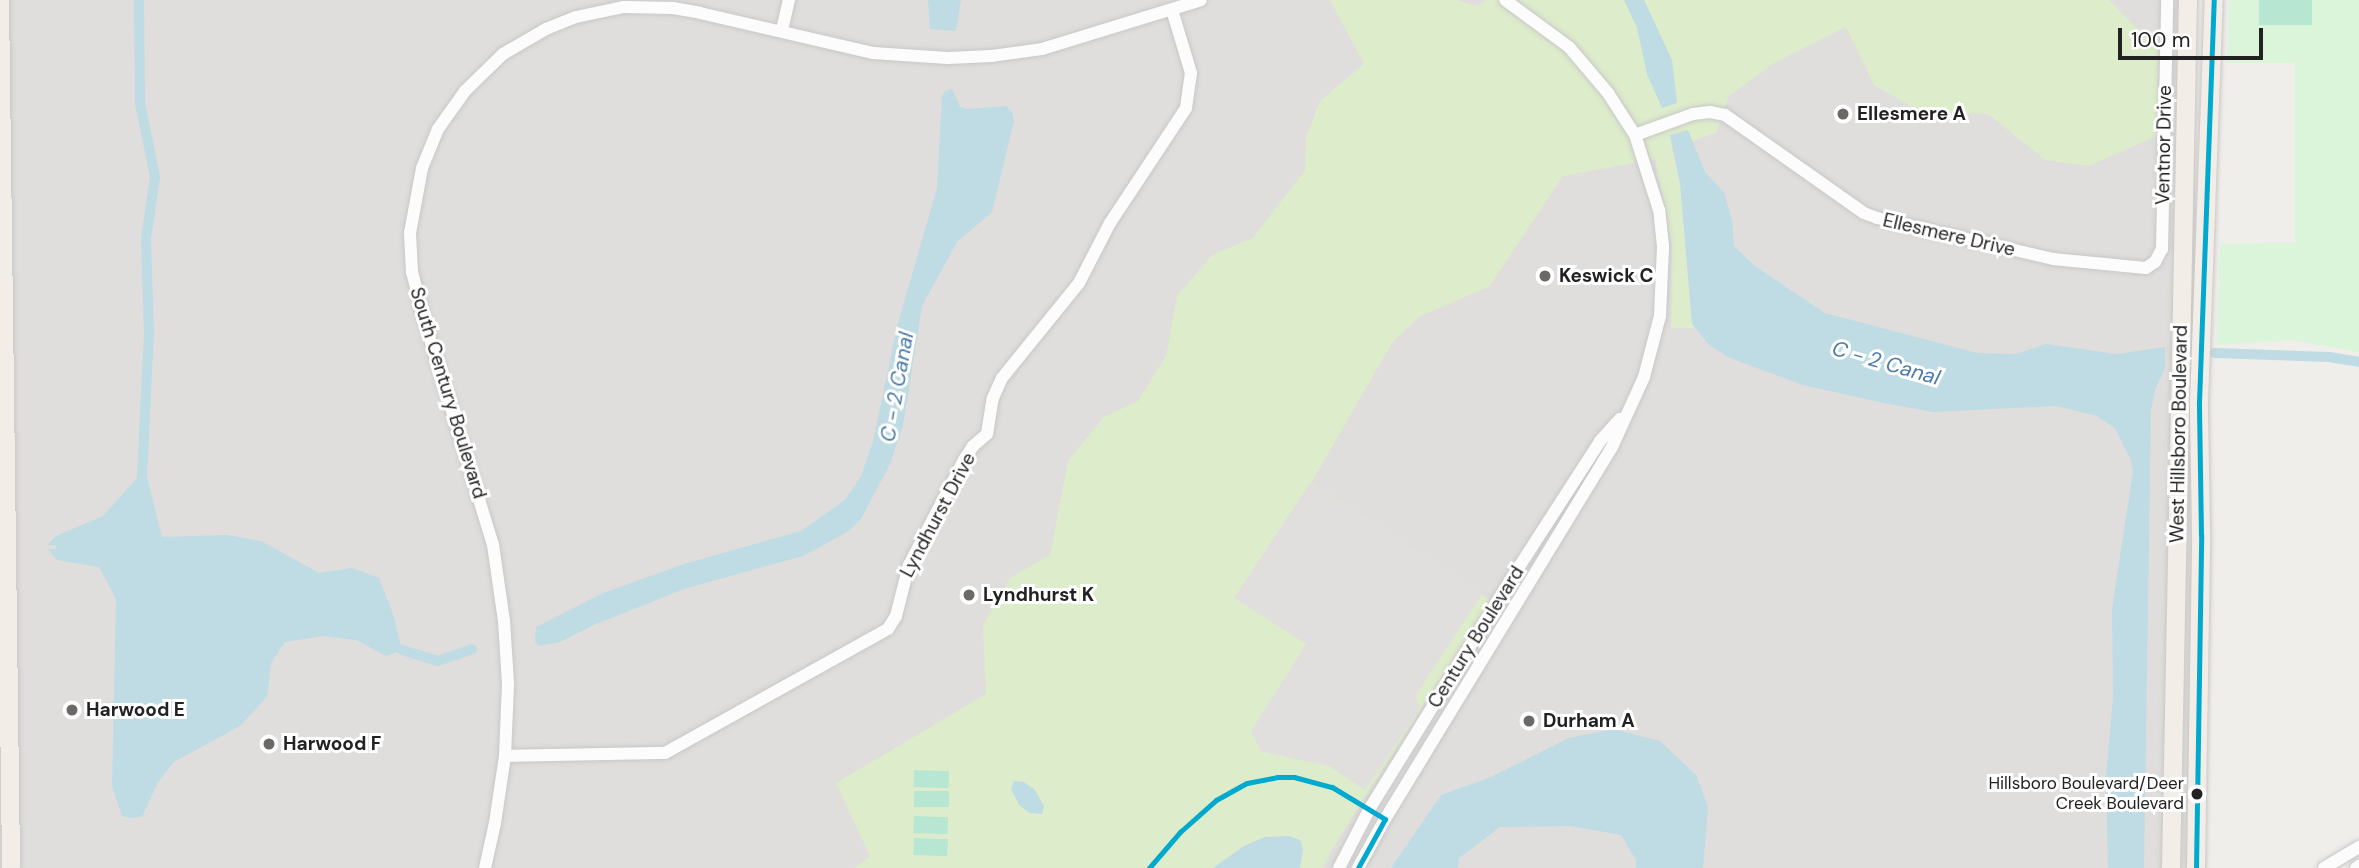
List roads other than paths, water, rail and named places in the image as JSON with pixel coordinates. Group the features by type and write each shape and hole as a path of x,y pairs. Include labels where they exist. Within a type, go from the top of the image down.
{"main road":[{"path":"1,0 5,833 11,868"},
{"name":"West Hillsboro Boulevard","path":"2171,868 2188,0"},
{"name":"West Hillsboro Boulevard","path":"2196,868 2201,535 2200,379 2214,0"},
{"path":"2179,471 2188,481 2192,527 2201,535"}],"street":[{"path":"789,0 782,30 833,45 897,56 990,56 1054,46 1201,0"},
{"name":"Century Boulevard","path":"1358,868 1385,819 1612,447 1649,361 1660,316 1663,280 1659,210 1634,135 1608,93 1569,47 1505,0"},
{"name":"Ventnor Drive","path":"2162,249 2167,0"},
{"name":"South Century Boulevard","path":"485,868 505,756 508,683 493,545 412,272 410,233 416,191 430,148 451,108 483,71 503,54 546,29 576,17 602,10 646,6 687,11 782,30"},
{"name":"Lyndhurst Drive","path":"505,756 665,753 888,629 896,616 909,565 964,460 973,446 987,434 993,398 1002,378 1079,283 1111,223 1186,108 1191,74 1172,10"},
{"name":"Ellesmere Drive","path":"1634,135 1693,114 1725,115 1864,213 1877,218 2053,259 2140,269 2155,262 2162,249"},
{"name":"Century Boulevard","path":"1339,868 1370,808 1517,570 1600,440 1625,414"},
{"path":"2324,868 2359,847"}],"water":[{"path":"928,0 961,0 956,31 930,29"},
{"path":"1624,0 1644,0 1672,60 1677,103 1662,108 1647,74 1637,28"},
{"path":"952,89 960,107 967,109 1006,106 1012,112 1014,121 992,212 957,242 922,306 903,426 890,464 861,519 847,532 803,556 684,589 596,624 560,642 539,646 535,641 536,627 603,593 684,564 801,531 845,500 861,476 873,442 897,327 937,188 942,96 945,91"},
{"path":"1688,130 1705,172 1724,192 1732,220 1734,246 1755,266 1825,313 1977,353 2016,354 2046,344 2117,354 2165,347 2165,368 2155,390 2151,410 2144,868 2108,868 2106,777 2113,697 2112,608 2133,472 2131,460 2115,428 2097,416 2056,406 1933,412 1884,403 1803,385 1730,358 1710,346 1692,324 1680,183 1670,135"},
{"path":"138,477 141,498 147,477 162,537 227,535 261,541 319,573 352,568 379,578 393,614 402,650 386,656 356,640 323,636 285,642 271,663 267,697 240,726 174,762 158,782 142,817 131,818 122,816 112,786 116,599 99,567 57,560 48,549 56,549 56,545 47,545 56,536 103,516"},
{"path":"1614,729 1660,741 1696,775 1708,807 1703,868 1636,868 1636,860 1621,835 1571,826 1500,827 1459,858 1458,868 1391,868 1441,795 1491,777 1569,738"},
{"path":"1014,781 1024,782 1035,790 1044,806 1042,814 1030,813 1019,805 1011,789"},
{"path":"1289,836 1300,840 1303,849 1300,868 1213,868 1244,846 1265,837"}],"waterway":[{"path":"139,0 140,103 155,177 146,239 149,333 141,498"},
{"name":"C - 2 Canal","path":"2215,353 2329,357 2359,362"},
{"name":"C - 2 Canal","path":"402,650 438,661 472,649"}],"place":[{"name":"Ellesmere A","path":"1843,114"},
{"name":"Keswick C","path":"1545,276"},
{"name":"Lyndhurst K","path":"969,595"},
{"name":"Harwood E","path":"72,710"},
{"name":"Durham A","path":"1529,721"},
{"name":"Harwood F","path":"269,744"},
{"name":"Hillsboro Boulevard/Deer Creek Boulevard","path":"2197,794"}]}
